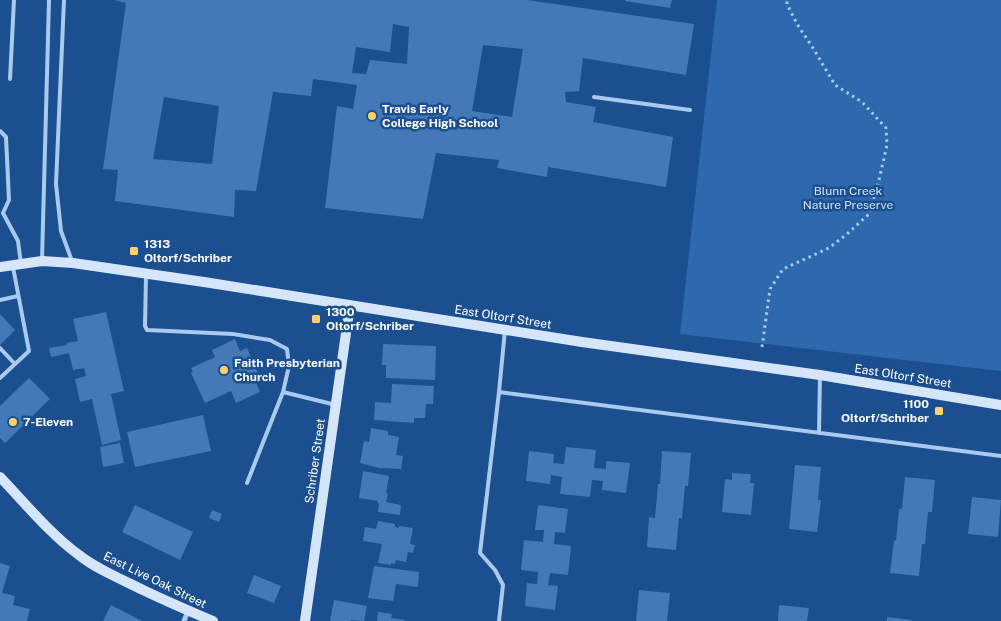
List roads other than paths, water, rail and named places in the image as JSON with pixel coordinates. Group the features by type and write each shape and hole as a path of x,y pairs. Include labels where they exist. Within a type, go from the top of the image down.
{"main road":[{"name":"East Oltorf Street","path":"0,267 42,261 73,263 146,273 582,342 820,375 1001,405"},
{"name":"Schriber Street","path":"305,621 350,305"},
{"name":"East Live Oak Street","path":"0,477 58,538 101,570 212,621"}],"street":[{"path":"184,621 188,611"}],"lane":[{"path":"10,79 14,0"},
{"path":"42,261 49,0"},
{"path":"64,0 56,184 61,231 73,263"},
{"path":"594,96 690,110"},
{"path":"0,131 6,137 9,200 2,213 18,241 18,296 29,351 1,375"},
{"path":"146,273 145,326 147,330 233,334 270,340 287,349 289,366 283,392 247,483"},
{"path":"0,300 18,296"},
{"path":"499,621 503,585 495,570 480,553 505,330"},
{"path":"0,348 15,364"},
{"path":"819,433 820,375"},
{"path":"283,392 336,405"},
{"path":"499,392 1001,456"}],"place":[{"name":"Travis Early College High School","path":"372,116"},
{"name":"1313 Oltorf/Schriber","path":"134,251"},
{"name":"1300 Oltorf/Schriber","path":"316,319"},
{"name":"Faith Presbyterian Church","path":"224,370"},
{"name":"1100 Oltorf/Schriber","path":"939,411"},
{"name":"7-Eleven","path":"13,422"}],"park label":[{"name":"Blunn Creek Nature Preserve","path":"848,198"}]}
